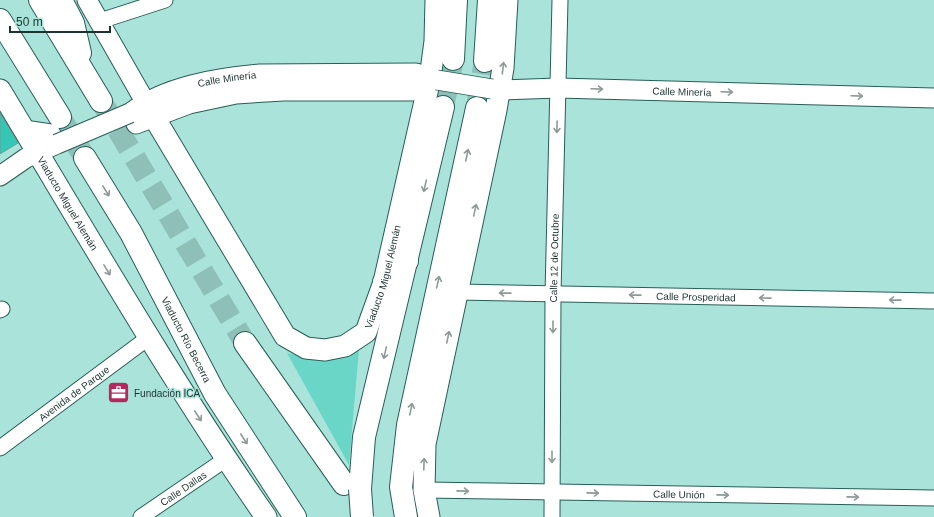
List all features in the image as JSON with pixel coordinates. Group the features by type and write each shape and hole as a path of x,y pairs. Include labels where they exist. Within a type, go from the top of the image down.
{"highway":[{"path":"40,0 101,101"},
{"path":"61,0 73,23 86,76"},
{"path":"453,59 456,0"},
{"path":"485,61 489,0"},
{"path":"0,20 9,43 58,138"},
{"name":"Viaducto Miguel Alemán","path":"362,517 352,487 443,107"},
{"path":"406,517 401,486 408,425 477,108"},
{"name":"Viaducto Río Becerra","path":"85,158 135,239 216,394 295,517"},
{"path":"392,323 382,288 407,260"},
{"path":"245,344 352,487"}],"main road":[{"name":"Viaducto Miguel Alemán","path":"138,112 280,330 291,341 306,348 325,350 340,347 353,342 366,332 382,288 434,80 436,0"},
{"path":"428,517 424,490 425,444 458,292 496,90 508,19 507,0"},
{"path":"0,90 40,158"},
{"name":"Viaducto Miguel Alemán","path":"40,158 148,338 226,459 266,517"}],"street":[{"path":"87,0 135,83 128,98 138,112"},
{"path":"100,21 165,0"},
{"name":"Calle 12 de Octubre","path":"552,517 553,294 560,0"},
{"name":"Calle Minería","path":"0,176 40,158 58,138 138,112 189,104 236,94 283,91 412,91 434,80 496,90 558,88 934,98"},
{"path":"24,130 58,138"},
{"name":"Calle Prosperidad","path":"458,292 934,301"},
{"name":"Avenida de Parque","path":"0,448 148,338"},
{"name":"Calle Dallas","path":"140,517 226,459"},
{"name":"Calle Unión","path":"424,490 934,498"}],"green space":[{"path":"359,349 349,465 287,353 316,360 346,358"}],"building":[{"path":"0,113 18,143 0,154"}],"tunnel":[{"path":"443,107 453,59"},
{"path":"477,107 485,61"},
{"path":"101,101 245,343"},
{"path":"60,117 85,158"}],"place":[{"name":"Fundación ICA","path":"119,393"}]}
